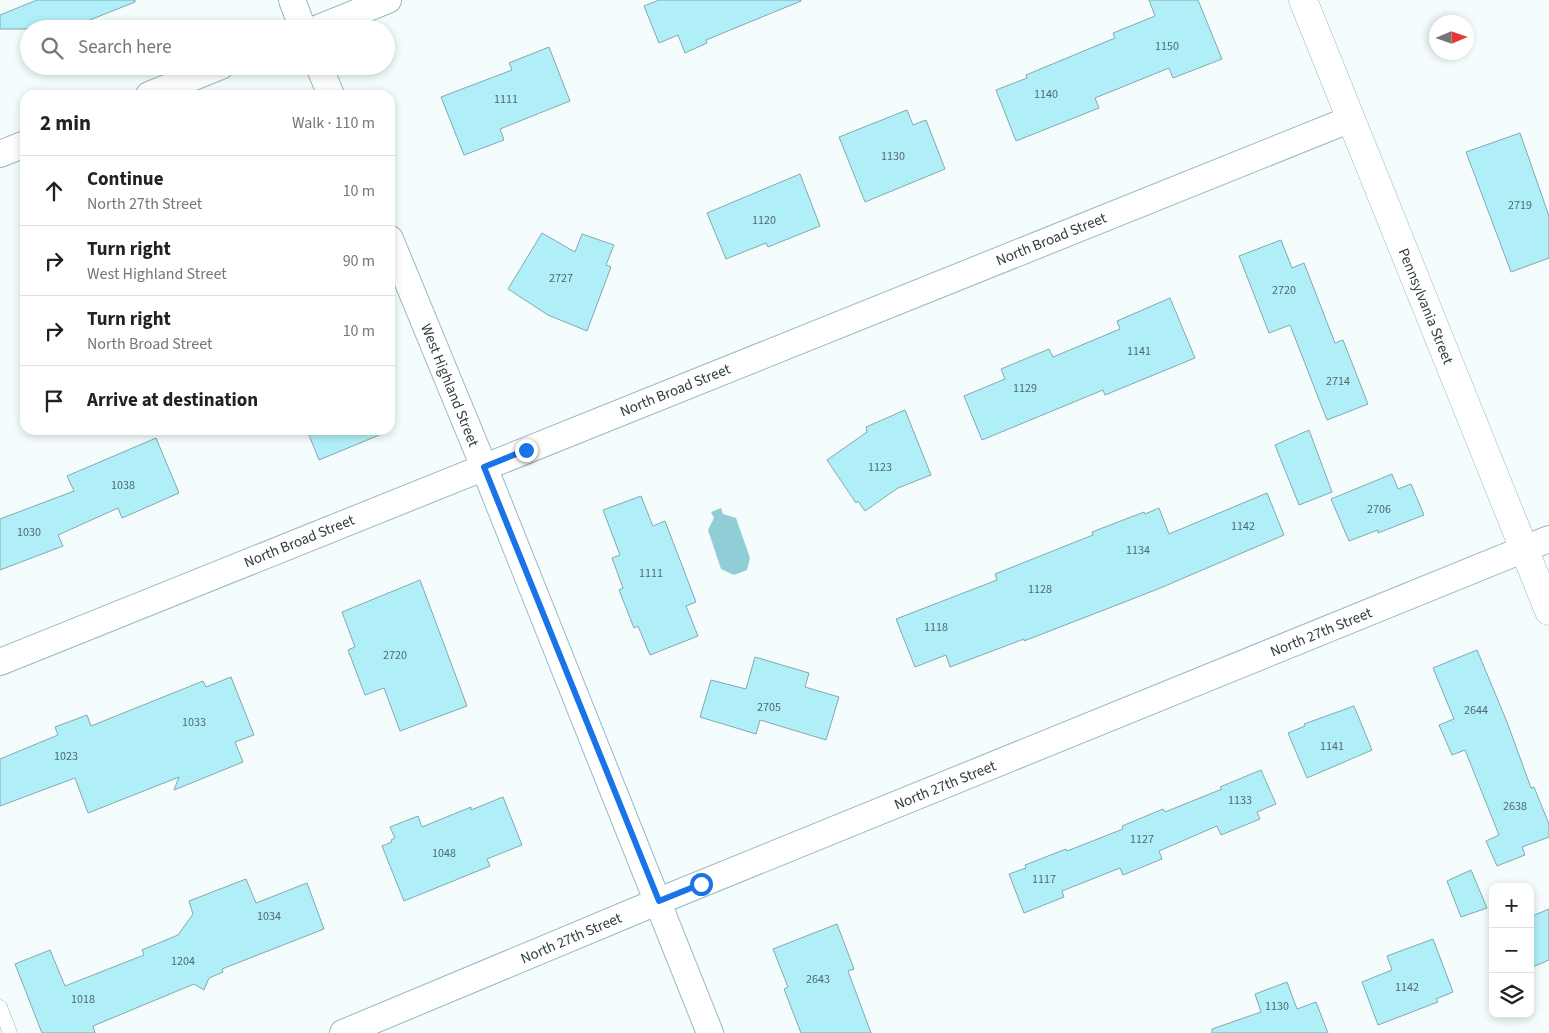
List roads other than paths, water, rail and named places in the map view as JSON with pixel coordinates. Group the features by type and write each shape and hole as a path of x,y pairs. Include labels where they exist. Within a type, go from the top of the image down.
{"street":[{"path":"292,0 300,20"},
{"path":"338,20 388,0"},
{"name":"Pennsylvania Street","path":"1303,0 1549,611"},
{"path":"161,90 199,75"},
{"path":"322,75 328,90"},
{"name":"North Broad Street","path":"0,662 1351,119"},
{"path":"0,154 20,146"},
{"name":"West Highland Street","path":"395,251 659,901 710,1033"},
{"name":"North 27th Street","path":"343,1033 659,901 1549,539"}],"lane":[{"path":"0,1007 10,1033"}],"water":[{"path":"721,508 723,514 736,518 750,558 747,570 734,575 721,569 708,530 714,518 711,512"}]}
